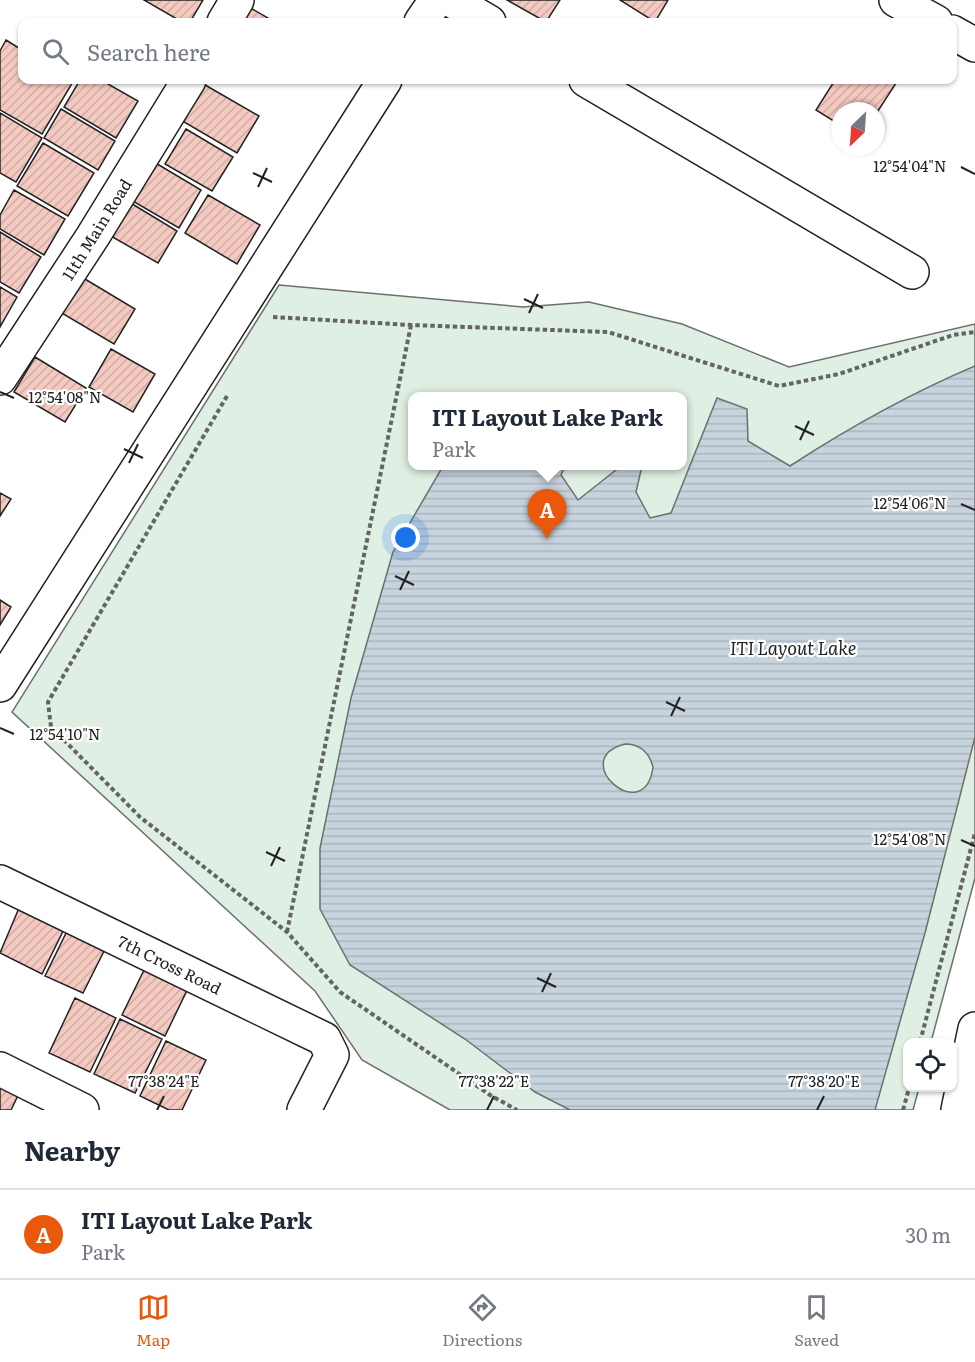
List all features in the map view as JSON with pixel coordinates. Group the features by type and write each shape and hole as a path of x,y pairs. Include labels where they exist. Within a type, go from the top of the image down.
{"street":[{"path":"226,18 237,0"},
{"path":"425,18 436,0"},
{"path":"451,0 482,18"},
{"path":"896,0 929,18"},
{"path":"957,35 975,45"},
{"name":"11th Main Road","path":"0,378 93,236 187,84"},
{"path":"0,685 382,84"},
{"path":"593,84 912,272"},
{"name":"7th Cross Road","path":"0,882 324,1039 332,1055 304,1110"},
{"path":"958,1110 975,1029"},
{"path":"0,1070 82,1110"}],"path":[{"path":"236,315 411,325 608,332 779,386 839,374 953,335 975,332"},
{"path":"267,327 273,317"},
{"path":"287,932 411,325"},
{"path":"232,388 48,702 51,727 140,817 287,932 340,992 490,1095 517,1110"},
{"path":"922,1038 975,833"},
{"path":"903,1110 908,1092"}],"green space":[{"name":"ITI Layout Lake","path":"279,285 523,307 589,302 682,324 789,367 975,324 975,878 932,1038 903,1038 903,1092 918,1092 913,1110 450,1110 362,1060 315,991 12,712"}],"water":[{"name":"ITI Layout Lake","path":"975,366 975,737 925,933 875,1110 570,1110 535,1092 465,1039 350,965 320,909 320,848 351,698 393,552 441,470 563,470 561,475 578,500 616,470 641,470 636,492 650,518 671,513 717,398 747,409 748,441 790,466 880,412","holes":["625,744 635,745 649,757 653,767 647,784 637,792 625,791 614,784 606,774 603,763 609,752"]}],"building":[{"path":"144,0 203,0 192,18 175,18"},
{"path":"507,0 560,0 549,18 539,18"},
{"path":"620,0 668,0 657,18 649,18"},
{"path":"247,6 268,18 240,18"},
{"path":"6,40 18,48 18,84 72,84 42,134 0,110 0,51"},
{"path":"78,84 108,84 138,101 116,138 64,107"},
{"path":"199,84 203,84 259,116 237,153 179,119"},
{"path":"832,84 895,84 884,102 831,102 831,119 816,110"},
{"path":"61,109 115,141 98,170 44,138"},
{"path":"0,113 42,138 16,182 0,173"},
{"path":"186,129 233,157 212,191 165,164"},
{"path":"43,143 94,173 68,216 17,186"},
{"path":"154,162 201,190 179,228 131,200"},
{"path":"14,190 65,219 44,255 0,229 0,215"},
{"path":"208,195 260,225 237,264 185,233"},
{"path":"129,202 177,231 158,263 109,235"},
{"path":"0,232 41,257 19,293 0,282"},
{"path":"80,276 135,309 114,344 60,312"},
{"path":"0,287 17,297 0,327"},
{"path":"111,349 155,374 133,412 89,387"},
{"path":"35,357 86,388 65,422 14,392"},
{"path":"0,493 11,499 0,516"},
{"path":"0,600 11,607 0,625"},
{"path":"22,901 67,923 42,974 0,953"},
{"path":"70,925 108,943 83,993 45,976"},
{"path":"148,962 191,982 165,1036 122,1015"},
{"path":"75,998 116,1018 90,1072 49,1053"},
{"path":"120,1019 162,1039 135,1093 94,1074"},
{"path":"166,1041 206,1060 182,1110 169,1110 140,1096"},
{"path":"0,1077 22,1087 11,1110 0,1110"}],"place":[{"name":"ITI Layout Lake Park","path":"547,539"}]}
